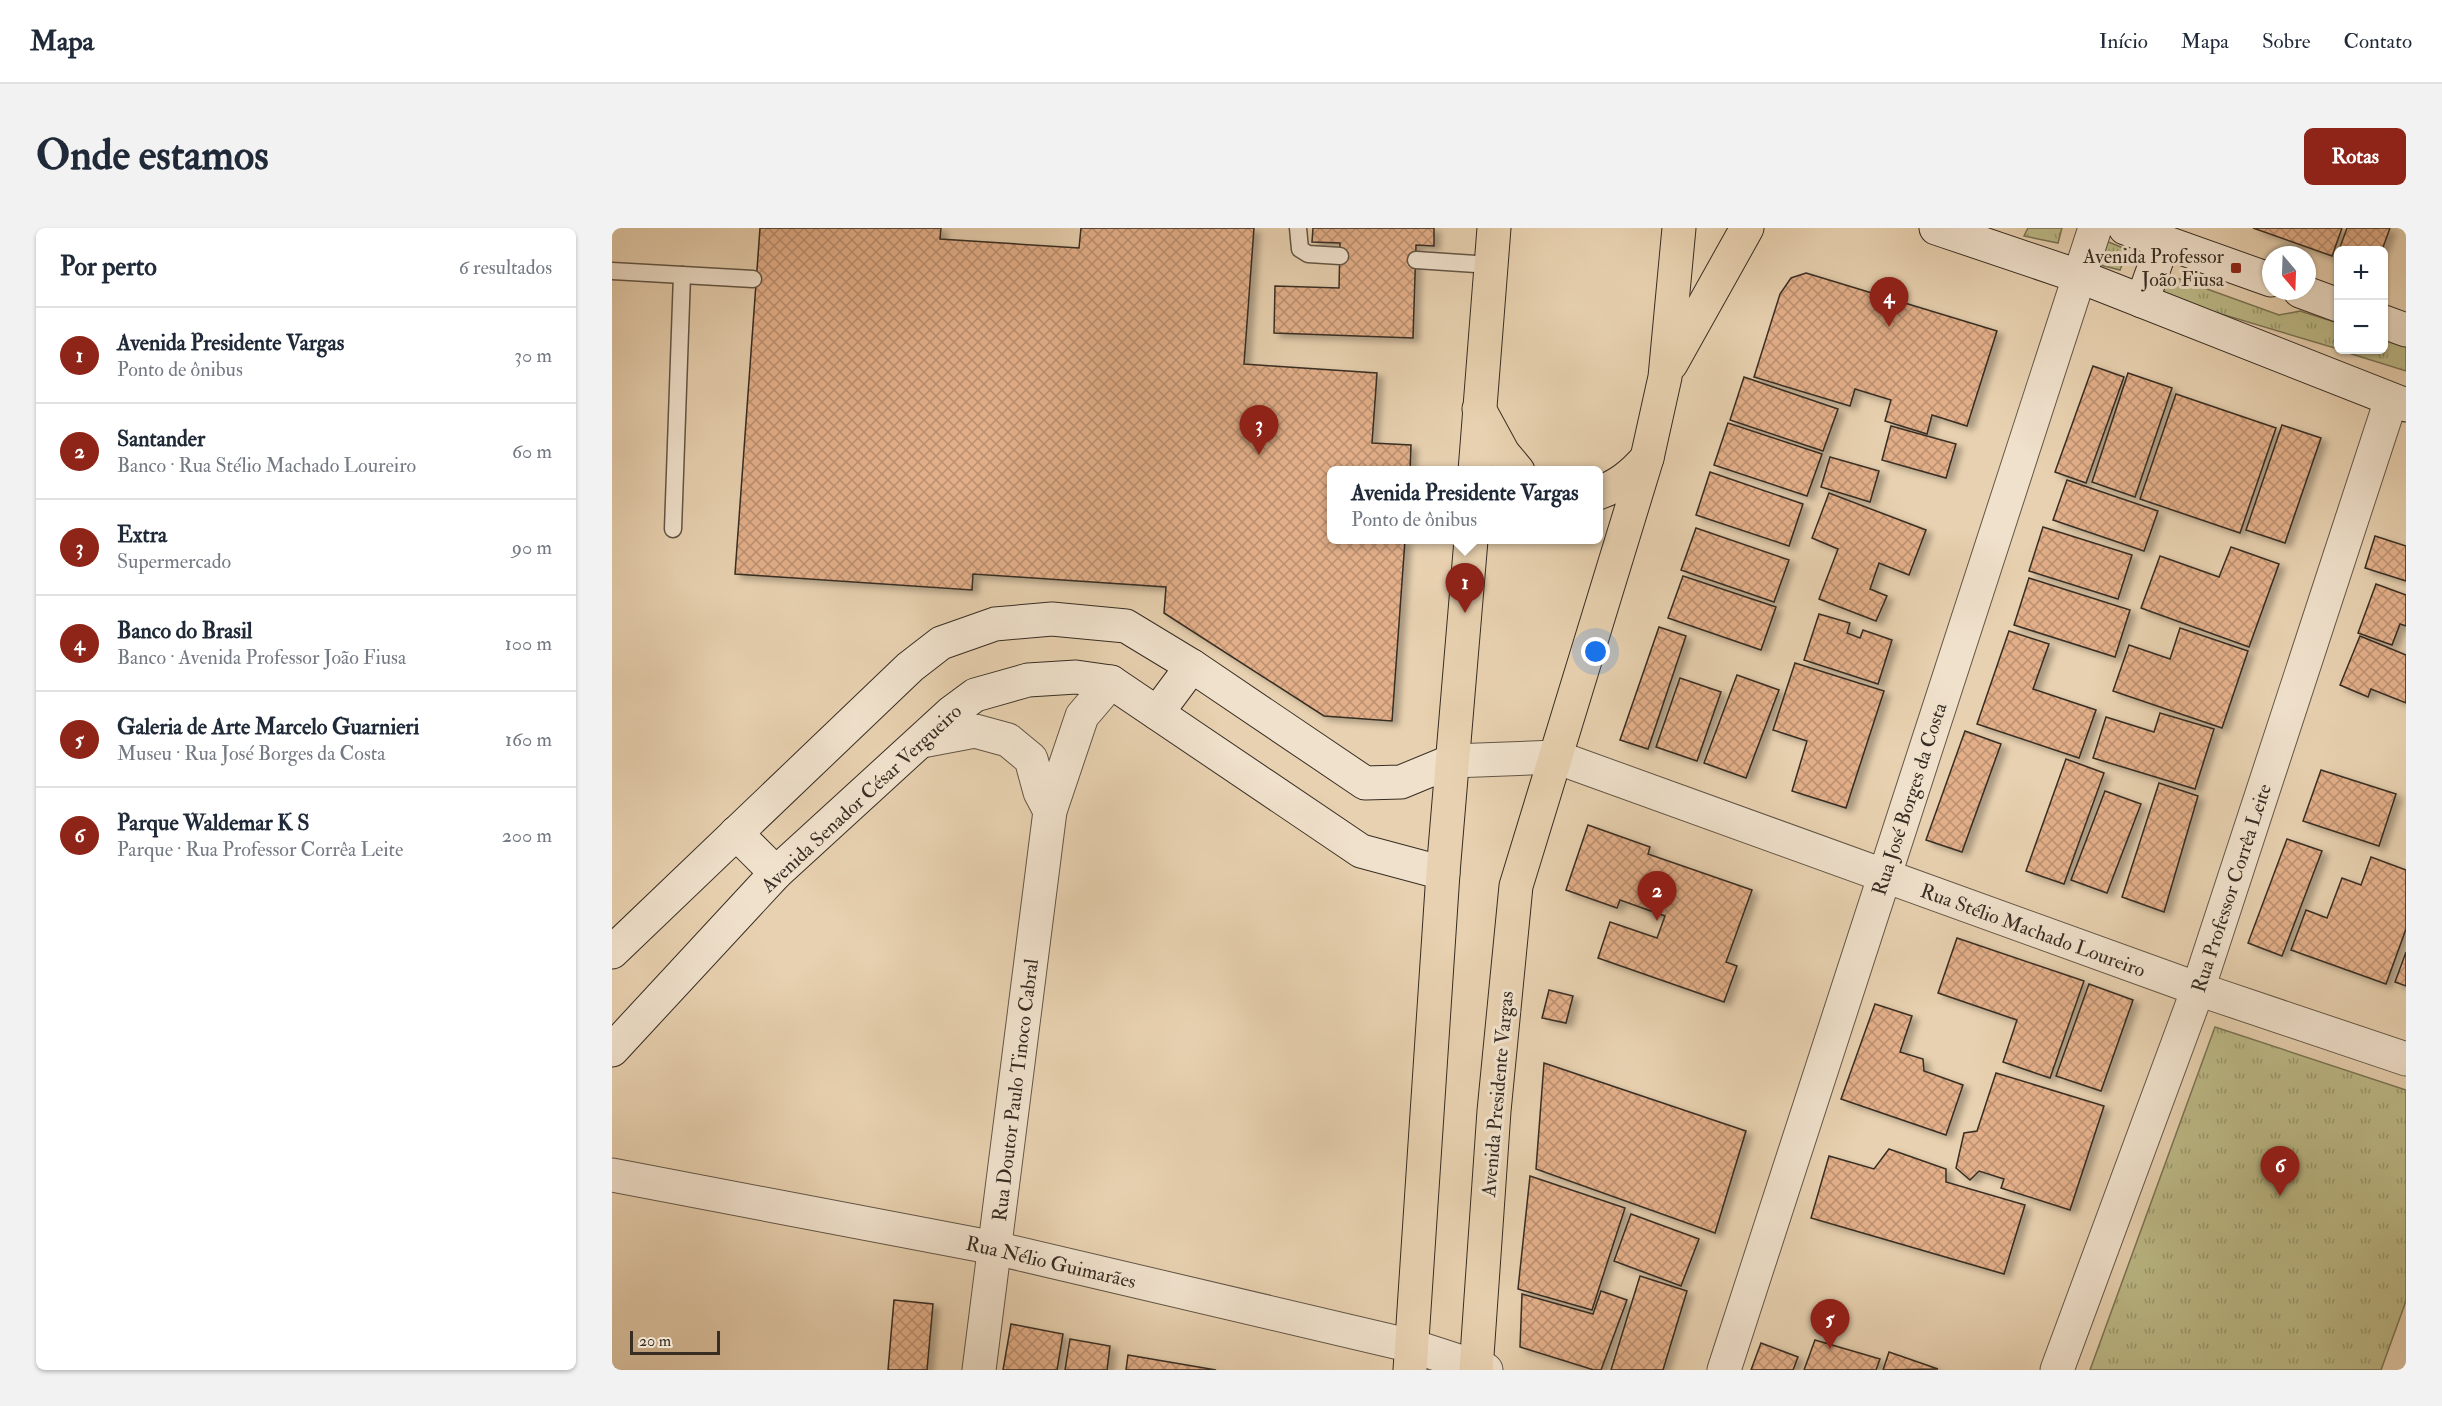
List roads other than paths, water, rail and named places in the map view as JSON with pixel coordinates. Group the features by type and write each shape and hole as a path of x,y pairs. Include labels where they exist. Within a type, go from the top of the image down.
{"main road":[{"path":"1475,466 1494,228"},
{"name":"Avenida Presidente Vargas","path":"1479,1369 1494,1111 1516,886 1647,458 1665,376 1679,228"},
{"path":"1665,376 1747,228"},
{"path":"1479,409 1503,453 1514,466"},
{"path":"1603,492 1626,479 1647,458"},
{"path":"1411,1358 1443,873 1471,544"}],"street":[{"path":"1936,228 2081,277 2399,403"},
{"name":"Rua José Borges da Costa","path":"1724,1370 2081,277 2095,228"},
{"path":"2125,228 2262,277"},
{"path":"2142,301 2163,243"},
{"path":"2316,297 2334,304"},
{"path":"2388,323 2406,330"},
{"name":"Rua Professor Corrêa Leite","path":"2057,1370 2198,989 2399,403"},
{"path":"612,952 910,667 941,643 995,624 1052,619 1126,626 1192,666 1365,783 1401,782 1452,761"},
{"path":"1157,713 1192,666"},
{"name":"Avenida Senador César Vergueiro","path":"612,1050 776,873 952,712 975,695 1028,680 1076,676 1111,682 1361,851 1443,873"},
{"name":"Rua Doutor Paulo Tinoco Cabral","path":"979,1370 1050,811 1082,716 1111,682"},
{"path":"922,741 975,731 1008,740 1032,759 1040,792 1050,811"},
{"name":"Rua Stélio Machado Loureiro","path":"1452,761 1556,758 2198,989 2406,1059"},
{"path":"736,833 776,873"},
{"name":"Rua Nélio Guimarães","path":"612,1175 995,1248 1411,1358 1479,1369"}],"lane":[{"path":"1298,228 1300,249 1308,254 1340,256"},
{"path":"1416,260 1491,265"},
{"path":"612,271 753,279"},
{"path":"673,529 682,274"}],"place":[{"name":"Avenida Professor João Fiusa","path":"2236,268"},
{"name":"Banco do Brasil","path":"1889,327"},
{"name":"Extra","path":"1259,455"},
{"name":"Avenida Presidente Vargas","path":"1465,613"},
{"name":"Santander","path":"1657,921"},
{"name":"Parque Waldemar K S","path":"2280,1196"},
{"name":"Galeria de Arte Marcelo Guarnieri","path":"1830,1349"}]}
